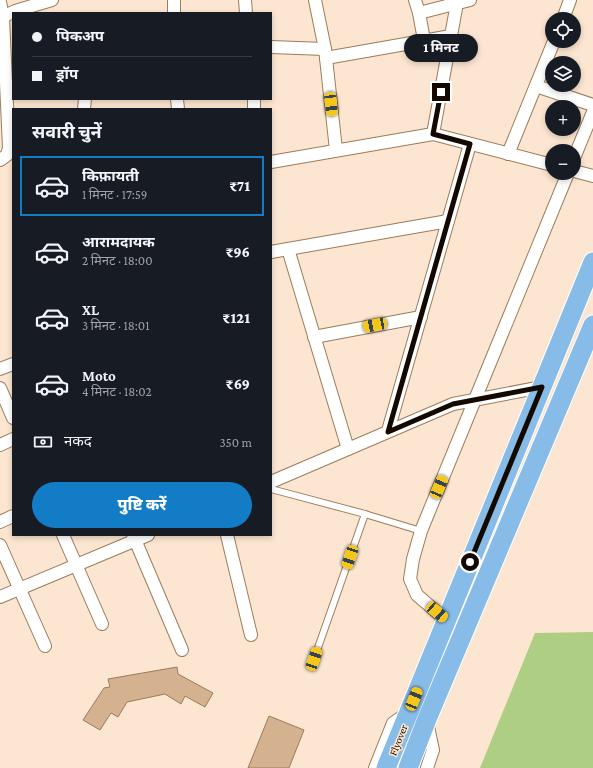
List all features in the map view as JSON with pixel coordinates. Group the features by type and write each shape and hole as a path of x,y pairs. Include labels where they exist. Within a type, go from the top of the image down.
{"main road":[{"name":"Flyover","path":"386,768 593,262"},
{"name":"Flyover","path":"408,768 427,719 593,324"}],"street":[{"path":"13,12 52,0"},
{"path":"174,0 174,12"},
{"path":"245,0 246,12"},
{"path":"315,0 325,54 336,150"},
{"path":"415,0 424,40"},
{"path":"419,13 450,3 470,0"},
{"path":"566,12 570,0"},
{"path":"0,2 9,148 7,155 0,160"},
{"path":"433,134 451,36 450,3"},
{"path":"2,17 12,12"},
{"path":"272,47 325,54 451,36"},
{"path":"508,154 551,48"},
{"path":"536,86 593,105"},
{"path":"580,144 593,112"},
{"path":"272,162 433,134 545,163"},
{"path":"388,432 470,144"},
{"path":"581,173 593,176"},
{"path":"446,620 417,595 410,579 420,531 565,180"},
{"path":"272,252 448,221"},
{"path":"288,249 348,449"},
{"path":"314,337 421,317"},
{"path":"0,369 12,364"},
{"path":"272,482 453,404 542,387"},
{"path":"0,388 12,416"},
{"path":"0,445 12,439"},
{"path":"0,522 12,516"},
{"path":"63,536 102,624"},
{"path":"227,536 251,635"},
{"path":"0,597 76,565 134,538 182,650"},
{"path":"0,545 45,646"},
{"path":"375,768 393,723 409,712"},
{"path":"427,719 432,750 427,768"}],"lane":[{"path":"272,489 365,514 420,531"},
{"path":"314,659 365,514"}],"green space":[{"path":"593,632 593,768 480,768 535,633"}],"building":[{"path":"177,667 178,674 213,693 205,707 185,696 181,704 165,694 127,702 118,717 111,713 100,730 83,720 104,688 110,687 108,679"},
{"path":"269,716 304,730 289,768 248,768"}],"route":[{"path":"441,92 433,134 470,144 388,432 453,404 542,387 470,562"}]}
